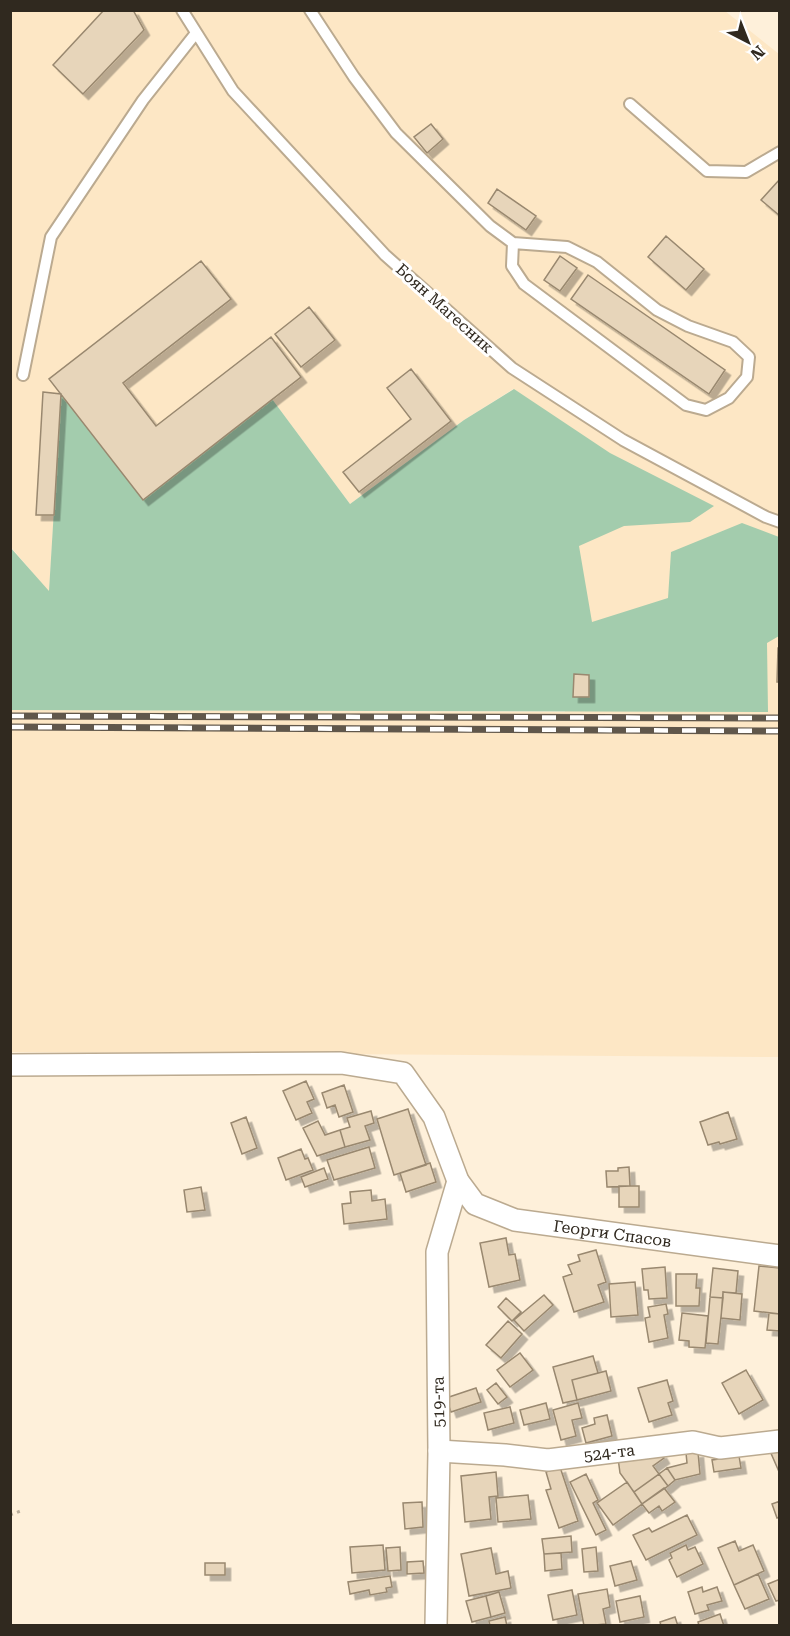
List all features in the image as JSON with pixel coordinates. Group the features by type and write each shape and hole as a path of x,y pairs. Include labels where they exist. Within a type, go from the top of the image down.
{"street":[{"name":"Георги Спасов","path":"10,1065 341,1063 403,1073 434,1117 458,1181 475,1204 515,1220 780,1256"},
{"name":"519-та","path":"436,1626 439,1451 437,1252 458,1181"},
{"name":"524-та","path":"439,1451 548,1460 693,1442 720,1448 780,1442"}],"lane":[{"name":"Боян Магесник","path":"182,10 233,91 385,255 512,369 623,440 766,517 780,522"},
{"path":"310,10 396,133 490,226 513,243 567,247 597,261 657,310 688,326 733,342 749,357 747,377 729,398 706,410 686,405 524,284 512,266 513,243"},
{"path":"23,375 51,237 143,100 196,33"},
{"path":"630,104 707,171 746,172 780,152"}],"path":[{"path":"10,1515 23,1510"}],"shaded area":[{"path":"11,11 725,11 779,54 779,1057 11,1052 11,710 565,712 513,389 464,420 350,504 272,399 143,500 61,395 49,592 11,547"}],"green space":[{"path":"514,389 610,453 714,506 690,522 624,526 579,546 592,622 668,598 671,552 742,523 779,537 779,636 767,643 768,712 11,710 10,547 49,591 61,394 143,500 272,399 350,504 464,420"}],"building":[{"path":"104,10 133,10 144,30 83,94 53,65"},
{"path":"431,124 443,139 427,153 414,137"},
{"path":"780,179 780,216 761,200"},
{"path":"497,189 536,216 526,230 488,203"},
{"path":"666,236 704,269 686,290 648,257"},
{"path":"560,256 577,268 560,291 544,280"},
{"path":"201,261 231,299 123,383 156,426 271,337 301,377 143,500 49,379"},
{"path":"588,275 725,370 709,394 571,299"},
{"path":"309,307 335,340 301,367 275,334"},
{"path":"411,369 451,421 359,492 343,472 411,419 387,388"},
{"path":"43,392 61,394 54,515 36,515"},
{"path":"778,648 780,648 780,682 777,682"},
{"path":"574,674 589,675 589,697 573,697"},
{"path":"306,1081 314,1099 307,1102 312,1113 296,1120 283,1091"},
{"path":"344,1085 353,1112 339,1117 335,1105 327,1108 322,1093"},
{"path":"408,1109 426,1165 394,1175 377,1119"},
{"path":"371,1111 374,1123 365,1126 370,1140 345,1147 340,1130 350,1127 347,1118"},
{"path":"728,1112 737,1139 708,1145 700,1122"},
{"path":"246,1117 257,1148 242,1154 231,1123"},
{"path":"318,1121 325,1135 340,1130 345,1147 317,1156 303,1128"},
{"path":"369,1147 375,1168 334,1180 327,1160"},
{"path":"301,1149 313,1170 286,1180 278,1158"},
{"path":"430,1163 436,1182 406,1192 400,1173"},
{"path":"629,1167 630,1186 607,1187 606,1171 618,1171 618,1168"},
{"path":"324,1168 328,1179 305,1187 301,1177"},
{"path":"619,1186 639,1186 639,1207 619,1207"},
{"path":"201,1187 205,1210 187,1212 184,1190"},
{"path":"371,1190 372,1201 385,1199 387,1219 344,1224 342,1204 351,1203 350,1192"},
{"path":"506,1238 509,1255 515,1254 520,1280 489,1287 480,1243"},
{"path":"596,1250 606,1282 598,1285 604,1302 574,1312 563,1277 572,1274 568,1265 580,1261 578,1255"},
{"path":"759,1266 780,1268 780,1314 754,1311"},
{"path":"665,1267 667,1298 649,1299 648,1290 644,1290 642,1269"},
{"path":"713,1268 738,1271 736,1293 723,1292 723,1298 710,1297"},
{"path":"676,1274 697,1274 696,1288 700,1288 699,1306 676,1306"},
{"path":"635,1282 638,1315 611,1317 609,1284"},
{"path":"723,1292 742,1294 740,1320 721,1318"},
{"path":"544,1295 553,1305 524,1331 514,1320"},
{"path":"710,1297 723,1298 718,1344 706,1343"},
{"path":"506,1298 521,1312 512,1321 498,1307"},
{"path":"666,1304 668,1314 664,1315 668,1338 649,1342 645,1318 650,1317 648,1307"},
{"path":"682,1313 708,1316 705,1348 689,1347 689,1341 679,1340"},
{"path":"769,1313 780,1314 780,1331 767,1330"},
{"path":"508,1321 522,1334 501,1358 486,1345"},
{"path":"520,1353 533,1370 510,1387 497,1370"},
{"path":"593,1356 598,1373 572,1380 577,1400 563,1403 553,1367"},
{"path":"746,1370 763,1400 739,1414 722,1383"},
{"path":"606,1371 611,1391 577,1400 572,1380"},
{"path":"667,1380 673,1401 668,1403 672,1415 649,1422 638,1388"},
{"path":"496,1383 507,1397 498,1404 487,1390"},
{"path":"476,1388 481,1402 451,1412 446,1398"},
{"path":"546,1403 550,1419 524,1425 520,1410"},
{"path":"578,1403 582,1418 572,1420 576,1436 561,1440 553,1410"},
{"path":"510,1407 514,1423 488,1430 484,1413"},
{"path":"607,1415 612,1436 586,1443 582,1428 595,1424 594,1418"},
{"path":"780,1449 780,1474 770,1451"},
{"path":"698,1452 700,1474 675,1480 667,1468 687,1463 686,1453"},
{"path":"661,1453 664,1458 653,1466 659,1474 634,1492 620,1473 618,1458"},
{"path":"739,1456 741,1468 714,1472 712,1460"},
{"path":"560,1467 578,1521 559,1528 546,1490 551,1489 546,1472"},
{"path":"667,1468 675,1480 668,1486 659,1474"},
{"path":"496,1472 498,1496 489,1497 491,1519 465,1522 461,1476"},
{"path":"586,1474 598,1500 593,1503 606,1530 596,1535 570,1482"},
{"path":"659,1474 668,1486 642,1504 634,1492"},
{"path":"627,1482 642,1504 613,1525 597,1503"},
{"path":"664,1488 675,1502 662,1511 659,1506 649,1513 642,1504"},
{"path":"528,1495 531,1519 498,1522 496,1498"},
{"path":"780,1501 780,1517 777,1518 772,1504"},
{"path":"422,1502 423,1527 405,1529 403,1503"},
{"path":"687,1515 697,1535 646,1560 633,1535 649,1528 652,1532"},
{"path":"571,1536 572,1552 544,1554 542,1539"},
{"path":"735,1541 739,1551 753,1545 764,1571 734,1585 718,1548"},
{"path":"383,1545 385,1570 352,1573 350,1547"},
{"path":"686,1545 688,1550 695,1547 703,1564 677,1577 669,1560 672,1558 670,1553"},
{"path":"400,1547 401,1570 388,1571 386,1548"},
{"path":"596,1547 598,1571 584,1572 582,1549"},
{"path":"491,1548 496,1574 508,1571 511,1588 469,1596 461,1554"},
{"path":"561,1553 562,1569 545,1571 544,1554"},
{"path":"423,1561 424,1573 407,1574 407,1562"},
{"path":"631,1561 637,1580 615,1586 610,1566"},
{"path":"205,1563 225,1563 225,1575 205,1575"},
{"path":"758,1574 769,1599 745,1609 734,1585"},
{"path":"390,1576 392,1587 386,1588 387,1592 370,1595 369,1590 350,1594 348,1582"},
{"path":"780,1579 780,1600 776,1601 768,1584"},
{"path":"702,1587 703,1592 717,1587 722,1601 707,1605 709,1610 695,1614 688,1592"},
{"path":"607,1589 610,1607 603,1609 606,1624 584,1626 578,1594"},
{"path":"572,1590 577,1615 553,1620 548,1595"},
{"path":"499,1592 505,1613 491,1617 486,1596"},
{"path":"486,1596 491,1617 472,1622 466,1601"},
{"path":"640,1596 644,1617 620,1622 616,1601"},
{"path":"720,1614 724,1626 699,1626 698,1622"},
{"path":"505,1617 507,1626 490,1626 489,1621"},
{"path":"675,1617 678,1626 661,1626 660,1622"}],"railway":[{"path":"10,716 780,718"},
{"path":"10,727 780,731"}]}
